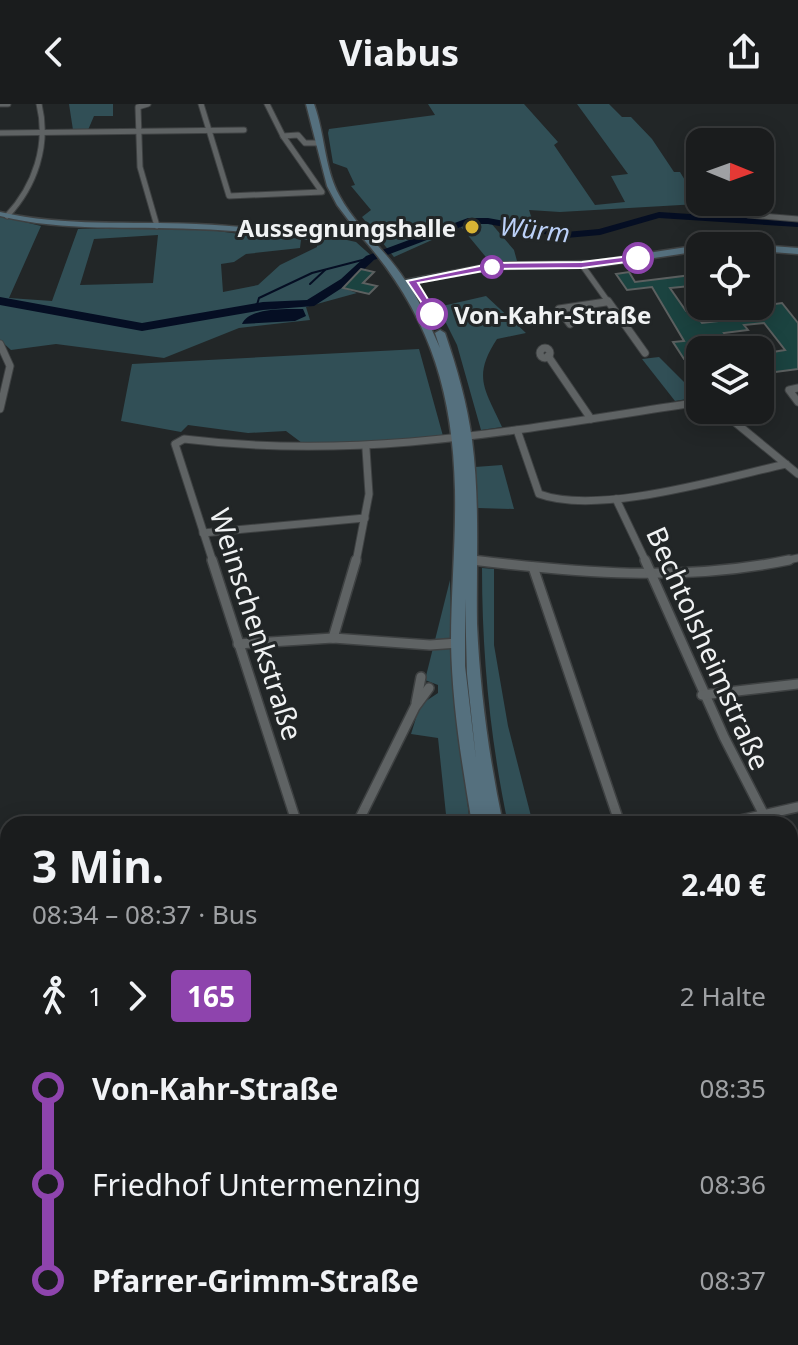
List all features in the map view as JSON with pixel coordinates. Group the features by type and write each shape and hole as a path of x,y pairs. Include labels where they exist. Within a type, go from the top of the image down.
{"main road":[{"path":"310,104 325,172 335,194 361,232 407,282 434,342 462,439 472,560 475,681 494,816"},
{"path":"3,215 58,227 157,226 320,236 361,232"},
{"path":"774,249 798,251"},
{"path":"407,282 496,266 582,265 686,250"},
{"path":"462,439 458,643 461,695 479,816"}],"street":[{"path":"0,104 8,104"},
{"path":"3,215 31,177 45,132 39,104"},
{"path":"148,104 138,105 140,167 157,226"},
{"path":"201,104 229,196 319,193 321,187 283,136 267,104"},
{"path":"0,133 244,130"},
{"path":"283,136 298,135 305,143 320,143"},
{"path":"761,216 798,219"},
{"path":"582,265 645,353"},
{"path":"570,324 559,309 606,302"},
{"path":"0,344 6,349 10,362 4,378 0,409"},
{"path":"548,356 591,419"},
{"path":"798,388 789,390 798,402"},
{"path":"333,638 361,545 365,518 366,449 462,439 686,404"},
{"path":"737,424 798,474"},
{"path":"517,430 539,494 544,499 616,499 786,464"},
{"name":"Weinschenkstraße","path":"295,816 176,450 179,440 286,452 366,449"},
{"name":"Bechtolsheimstraße","path":"616,499 655,578 702,695 764,815"},
{"path":"203,533 365,518"},
{"path":"472,560 655,578 720,572 798,558"},
{"path":"533,567 617,816"},
{"path":"238,644 333,638 430,645 458,643"},
{"path":"415,707 421,677"},
{"path":"702,695 798,684"},
{"path":"361,816 415,707 429,688"},
{"path":"759,816 798,807"}],"shaded area":[{"path":"69,104 113,104 113,116 94,116 88,130 73,130"},
{"path":"428,104 524,104 558,142 554,145 595,205 625,202 611,176 628,174 577,104 609,104 622,117 631,117 652,139 674,172 680,172 686,182 686,205 560,212 529,210 536,231 490,222 514,250 517,261 490,262 461,227 394,257 362,217 371,210 351,186 355,185 347,168 333,163 329,129 435,115"},
{"path":"0,216 41,226 9,298 52,301 78,229 188,227 261,237 347,240 356,242 375,259 340,287 357,293 306,307 310,320 239,328 164,358 56,344 11,350 0,340","holes":["158,235 153,283 80,285 94,239","301,240 317,240 317,247 280,265 258,285 223,292 221,264 234,262 246,254 300,248"]},
{"path":"735,216 798,216 798,226 737,221"},
{"path":"486,296 526,333 497,339 489,352 483,374 484,383 502,427 481,430 457,345 438,307"},
{"path":"303,309 306,316 295,321 242,324 246,318 260,312"},
{"path":"419,349 443,436 306,446 286,431 248,433 188,425 181,432 121,421 132,364"},
{"path":"659,357 686,384 686,399 675,401 642,359"},
{"path":"502,465 514,509 478,508 475,467"},
{"path":"482,568 494,569 494,645 508,726 531,816 506,816 488,696"},
{"path":"450,580 453,683 469,816 446,816 438,738 411,734 420,705 438,693 438,685 425,680"}],"building":[{"path":"361,269 374,272 363,283 377,286 369,294 343,288"},
{"path":"629,272 635,282 686,276 686,286 670,288 686,311 686,320 700,320 702,323 774,320 774,304 782,303 798,323 798,369 774,372 774,352 785,350 764,323 744,325 748,330 724,333 726,336 686,336 684,359 673,342 684,341 652,287 627,290 616,274"}],"waterway":[{"name":"Würm","path":"347,279 370,258 468,221 488,221 566,235 600,232 659,215 798,224"},
{"name":"Würm","path":"256,308 259,298 312,273 370,258"},
{"path":"310,284 325,270"},
{"name":"Würm","path":"0,301 142,327 263,306 310,303 344,282"}],"bus line":[{"name":"165","path":"432,314 412,281 494,266 582,265 638,258"}],"place":[{"name":"Aussegnungshalle","path":"472,227"},
{"name":"Von-Kahr-Straße","path":"432,314"}]}
